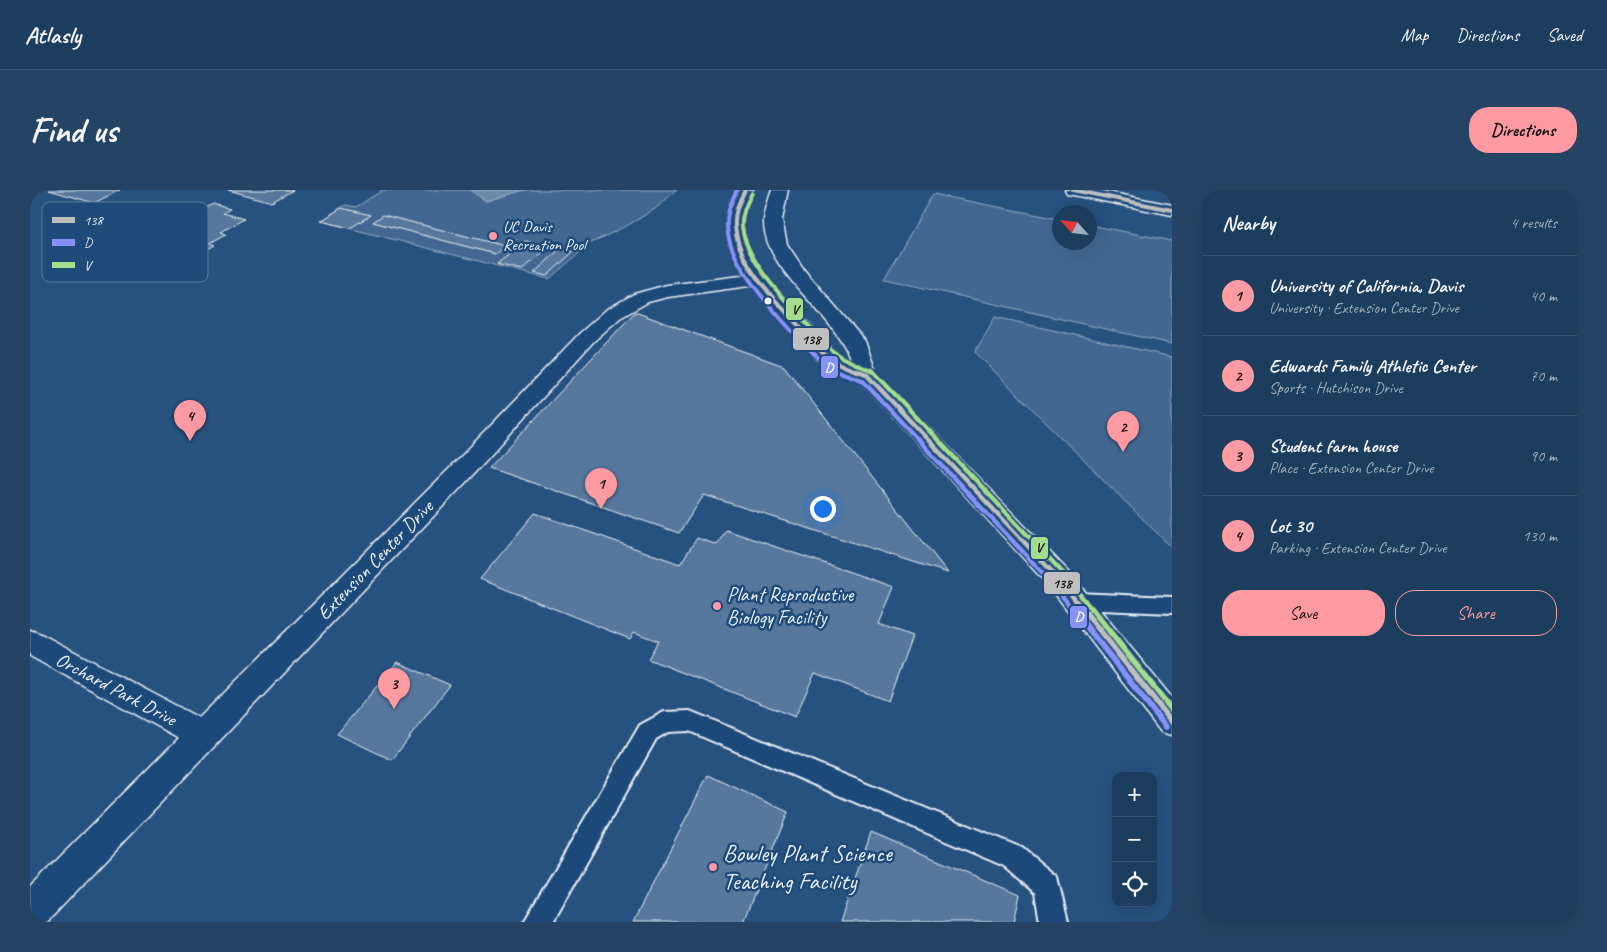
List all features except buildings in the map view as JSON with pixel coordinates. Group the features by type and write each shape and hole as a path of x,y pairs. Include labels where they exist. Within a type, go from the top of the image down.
{"main road":[{"path":"745,190 736,213 736,236 744,259 757,280 831,360 866,374 1059,579 1172,722"},
{"path":"780,190 773,220 778,244 797,274 857,346 866,374"},
{"path":"1073,190 1172,210"},
{"name":"Extension Center Drive","path":"30,912 458,475 587,338 613,314 641,298 667,291 757,280"},
{"name":"Orchard Park Drive","path":"30,642 202,735"}],"lane":[{"path":"1076,601 1172,605"},
{"path":"538,922 648,732 664,722 690,722 1013,857 1047,886 1054,922"}],"shaded area":[{"name":"UC Davis Recreation Pool","path":"383,190 677,190 655,209 630,224 591,243 549,279 321,221 345,205 356,207"},
{"path":"470,190 525,190 486,201"},
{"path":"933,194 1052,218 1052,250 1097,250 1097,226 1172,241 1172,344 884,279"},
{"path":"995,317 1172,357 1172,548 975,352"}],"transit line":[{"name":"D","path":"737,190 729,206 727,227 732,247 752,283 820,361 835,371 862,380 1053,584 1166,727"},
{"name":"138","path":"745,190 736,208 735,226 739,244 747,262 771,295 825,355 838,364 866,374 1059,579 1172,722"},
{"name":"138","path":"1073,190 1172,210"},
{"name":"V","path":"752,193 744,210 742,225 746,242 764,275 830,349 841,357 871,369 1064,574 1172,710"}],"place":[{"name":"UC Davis Recreation Pool","path":"493,236"},
{"name":"Lot 30","path":"190,441"},
{"name":"Edwards Family Athletic Center","path":"1123,452"},
{"name":"University of California, Davis","path":"601,509"},
{"name":"Plant Reproductive Biology Facility","path":"717,606"},
{"name":"Student farm house","path":"394,709"},
{"name":"Bowley Plant Science Teaching Facility","path":"713,867"}]}
